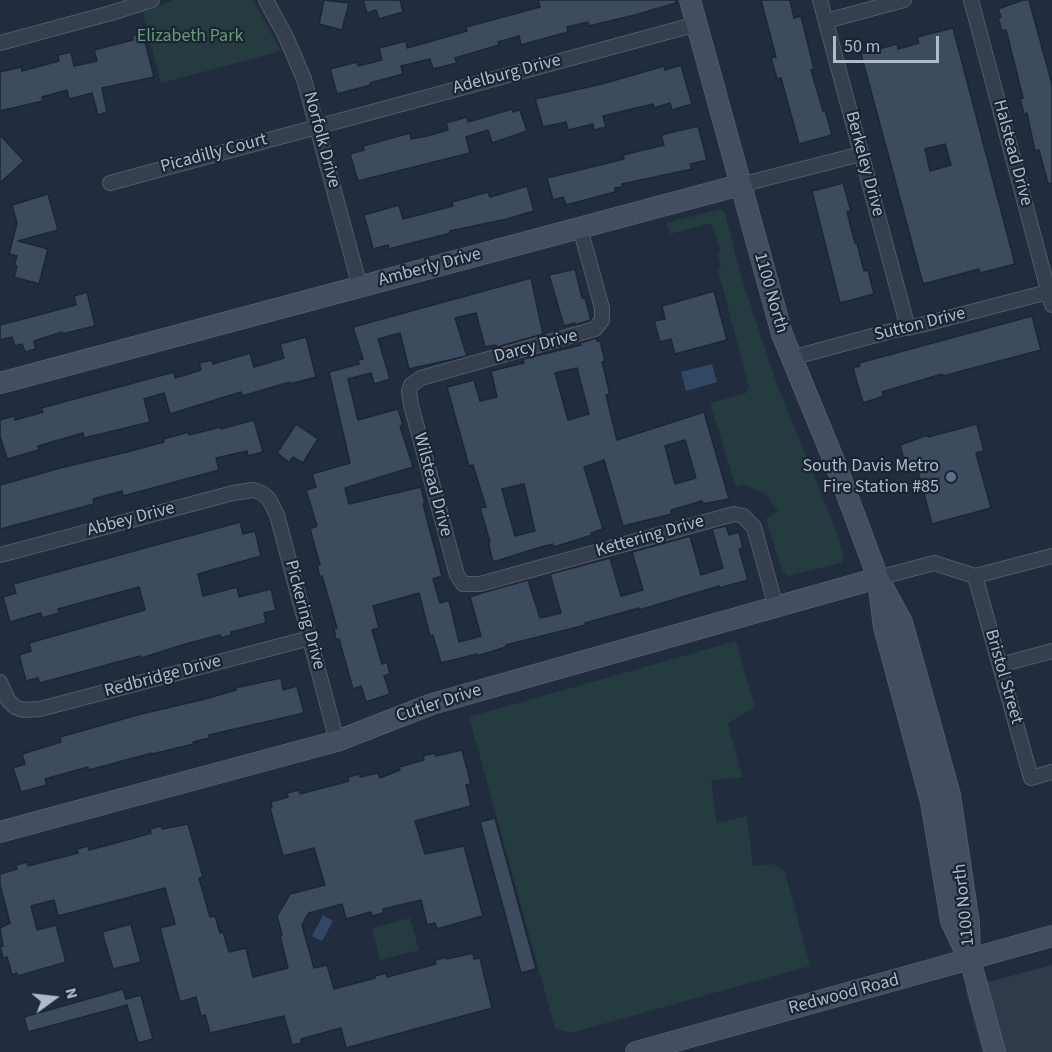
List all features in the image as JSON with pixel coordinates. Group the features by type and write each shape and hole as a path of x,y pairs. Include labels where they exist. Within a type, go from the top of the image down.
{"street":[{"path":"0,43 152,0"},
{"name":"Norfolk Drive","path":"266,0 296,57 318,126 360,287"},
{"name":"1100 North","path":"690,0 774,309 791,358 837,468 878,578 902,622 950,795 969,923 970,960 995,1052"},
{"name":"Berkeley Drive","path":"820,0 908,328"},
{"path":"826,21 904,0"},
{"name":"Halstead Drive","path":"971,0 1050,298"},
{"name":"Adelburg Drive","path":"318,126 697,24"},
{"name":"Picadilly Court","path":"110,183 318,126"},
{"name":"Amberly Drive","path":"0,383 861,154"},
{"name":"Darcy Drive","path":"411,385 421,378 567,339 595,329 602,320 602,308 580,228"},
{"name":"Sutton Drive","path":"791,358 908,328 1050,298"},
{"name":"Wilstead Drive","path":"411,385 409,391 411,405 455,570 463,584"},
{"name":"Abbey Drive","path":"0,555 233,493 253,490 262,493"},
{"name":"Pickering Drive","path":"262,493 269,499 277,515 337,741"},
{"name":"Kettering Drive","path":"463,584 480,584 734,514 743,516 754,526 776,607"},
{"path":"878,578 934,563 975,576 1052,556"},
{"name":"Bristol Street","path":"975,576 1031,778 1052,772"},
{"name":"Cutler Drive","path":"0,832 337,741 432,704 878,578"},
{"name":"Redbridge Drive","path":"0,682 8,700 15,707 23,710 40,710 310,638"},
{"path":"1000,665 1052,651"},
{"name":"Redwood Road","path":"636,1052 1052,936"}],"shaded area":[{"path":"1052,965 1052,1052 982,1052 965,988"}],"green space":[{"name":"Elizabeth Park","path":"173,0 253,0 280,50 161,83 143,13"},
{"path":"720,209 725,213 740,273 775,379 837,533 844,558 841,563 788,576 782,571 766,519 778,511 765,493 744,485 736,487 710,403 746,393 749,387 718,270 721,267 718,254 721,251 711,223 670,234 666,223"},
{"path":"736,641 755,707 728,723 742,777 711,781 717,823 747,816 753,866 774,864 785,872 810,966 571,1033 555,1028 469,717"},
{"path":"410,918 419,950 380,960 372,928"}],"water":[{"path":"712,364 717,382 686,391 681,372"},
{"path":"323,915 333,921 322,941 312,936"}],"building":[{"path":"324,0 349,3 342,30 319,24"},
{"path":"363,0 400,0 403,12 379,19 376,10 367,13"},
{"path":"538,0 676,0 676,3 589,26 588,22 567,27 568,32 521,45 519,36 498,42 499,45 455,58 457,63 433,69 430,59 401,66 403,74 337,94 330,69 357,62 358,66 382,60 379,48 406,41 407,48 467,31 466,27 540,7"},
{"path":"761,0 790,0 794,18 801,16 814,69 811,70 832,135 799,144 781,78 777,79 771,58 776,57"},
{"path":"1029,0 1052,84 1052,183 1048,184 1039,150 1035,151 1027,113 1024,114 1020,99 1023,98 1006,30 1002,31 998,18 1001,17 998,9"},
{"path":"953,28 1015,264 980,273 979,269 923,284 861,54 897,44 898,49 919,43 917,37","holes":["945,144 951,165 930,171 925,149"]},
{"path":"143,34 154,77 102,88 107,112 98,115 92,93 69,99 67,90 42,97 43,101 0,111 0,72 21,67 22,71 59,61 58,55 71,52 74,66 97,61 94,50 133,40 132,36"},
{"path":"681,65 692,104 672,110 670,103 654,108 653,104 603,116 606,127 594,130 593,124 568,130 566,122 543,127 535,99 602,84 664,66 665,70"},
{"path":"512,109 513,112 520,110 527,131 492,143 488,130 466,137 470,153 358,181 350,154 364,150 363,146 410,133 411,139 427,136 448,130 446,123 467,117 468,122"},
{"path":"698,126 707,160 690,164 692,169 622,184 622,187 615,188 615,192 566,205 563,197 553,200 547,178 624,159 623,155 664,145 661,135"},
{"path":"0,135 24,161 0,183"},
{"path":"843,183 851,211 847,212 855,243 857,243 864,271 868,270 874,294 840,303 812,191"},
{"path":"527,186 534,211 450,231 451,233 389,249 388,245 373,249 364,215 399,205 403,219 453,206 452,202 488,192 490,197"},
{"path":"48,194 58,230 18,241 48,249 39,284 14,277 17,256 9,254 17,223 12,205"},
{"path":"575,269 582,298 585,298 591,320 564,326 549,275"},
{"path":"531,278 543,334 497,347 496,345 485,347 476,313 455,318 467,356 409,369 400,333 378,339 390,379 374,384 371,373 348,379 358,420 398,409 403,425 400,426 413,467 345,488 349,504 421,487 425,504 423,504 442,576 433,579 440,603 449,600 459,642 481,636 470,597 485,592 528,580 540,618 561,613 550,574 610,558 621,596 643,590 632,552 690,536 701,575 723,568 712,529 726,526 729,535 739,532 743,548 739,549 748,580 506,645 506,647 477,656 477,654 441,663 433,635 430,636 419,593 373,606 379,628 372,630 382,664 387,662 390,674 384,676 390,694 366,702 361,686 353,689 339,639 336,640 334,629 337,628 317,566 320,565 310,529 317,526 306,490 316,487 312,474 350,463 329,372 359,364 358,360 363,359 353,327"},
{"path":"714,291 727,340 675,354 671,339 660,342 654,321 665,319 662,306"},
{"path":"87,292 95,326 62,334 62,332 34,341 36,349 25,352 22,344 15,346 12,337 0,340 0,325 76,305 74,296"},
{"path":"1032,316 1041,350 943,376 942,374 882,392 884,396 863,403 853,368 860,366 859,363"},
{"path":"306,337 316,377 242,396 241,392 170,414 164,393 144,399 150,422 84,438 83,433 38,446 39,450 7,459 0,436 0,420 14,416 15,420 43,412 41,408 174,372 175,378 201,370 199,363 212,360 213,364 250,353 254,367 284,358 280,344"},
{"path":"596,338 600,341 605,361 602,362 610,394 606,395 617,440 704,412 729,499 703,504 702,501 671,510 672,514 623,526 604,460 584,467 603,529 567,543 553,547 553,544 541,547 493,562 480,508 486,507 473,465 469,466 447,387 474,380 480,401 497,397 491,371 524,363 523,359 581,345 580,343","holes":["577,368 589,414 568,420 555,373","685,440 696,478 675,484 665,446","524,484 535,531 515,536 502,489"]},
{"path":"254,420 263,452 248,456 247,451 216,458 219,470 123,496 122,491 93,499 94,504 0,529 0,485 164,442 163,439 189,432 189,435"},
{"path":"296,424 318,439 303,463 293,457 289,462 277,453"},
{"name":"South Davis Metro Fire Station #85","path":"977,424 984,451 976,453 991,508 932,524 917,468 907,471 900,445 928,435 928,437"},
{"path":"240,522 243,534 255,531 261,556 198,574 203,596 237,587 239,597 271,589 276,610 264,613 266,623 231,632 231,635 221,638 220,635 141,658 140,656 40,683 38,678 26,681 19,655 31,651 29,643 145,610 139,587 58,609 59,613 42,618 41,613 10,622 3,597 16,593 13,584"},
{"path":"281,678 283,690 297,686 304,713 209,735 210,738 193,742 194,744 89,770 88,767 45,779 47,785 21,792 13,768 25,764 22,754 61,742 60,737 205,699 236,690 235,688"},
{"path":"462,750 471,784 466,785 471,806 415,821 425,854 464,846 483,916 437,929 435,923 427,925 421,900 383,909 384,913 372,916 371,912 346,919 342,904 309,913 302,925 314,968 327,965 334,989 386,973 387,977 436,964 435,960 473,953 474,959 480,958 492,1008 346,1048 341,1028 301,1039 302,1043 292,1045 284,1016 210,1033 205,1015 201,1016 196,997 180,1002 160,928 175,924 165,888 58,916 54,900 31,906 37,930 56,925 66,962 18,976 17,973 12,975 7,957 3,958 0,947 3,946 0,928 10,923 0,885 0,874 17,869 16,865 27,862 28,866 78,853 77,849 88,846 89,850 134,838 151,833 150,829 161,826 162,829 188,824 203,877 199,878 210,917 215,916 229,952 246,948 253,977 288,968 277,916 290,894 325,885 314,848 283,856 270,808 272,807 271,802 288,797 287,793 299,790 300,794 349,781 348,777 359,774 360,777 378,773 380,778 400,770 399,767 424,760 423,756 435,753 436,756"},
{"path":"495,818 536,969 521,973 480,822"},
{"path":"131,924 141,962 113,969 102,932"},
{"path":"123,989 126,999 141,995 153,1039 138,1043 127,1005 28,1032 24,1017"}],"place":[{"name":"South Davis Metro Fire Station #85","path":"951,477"}]}
